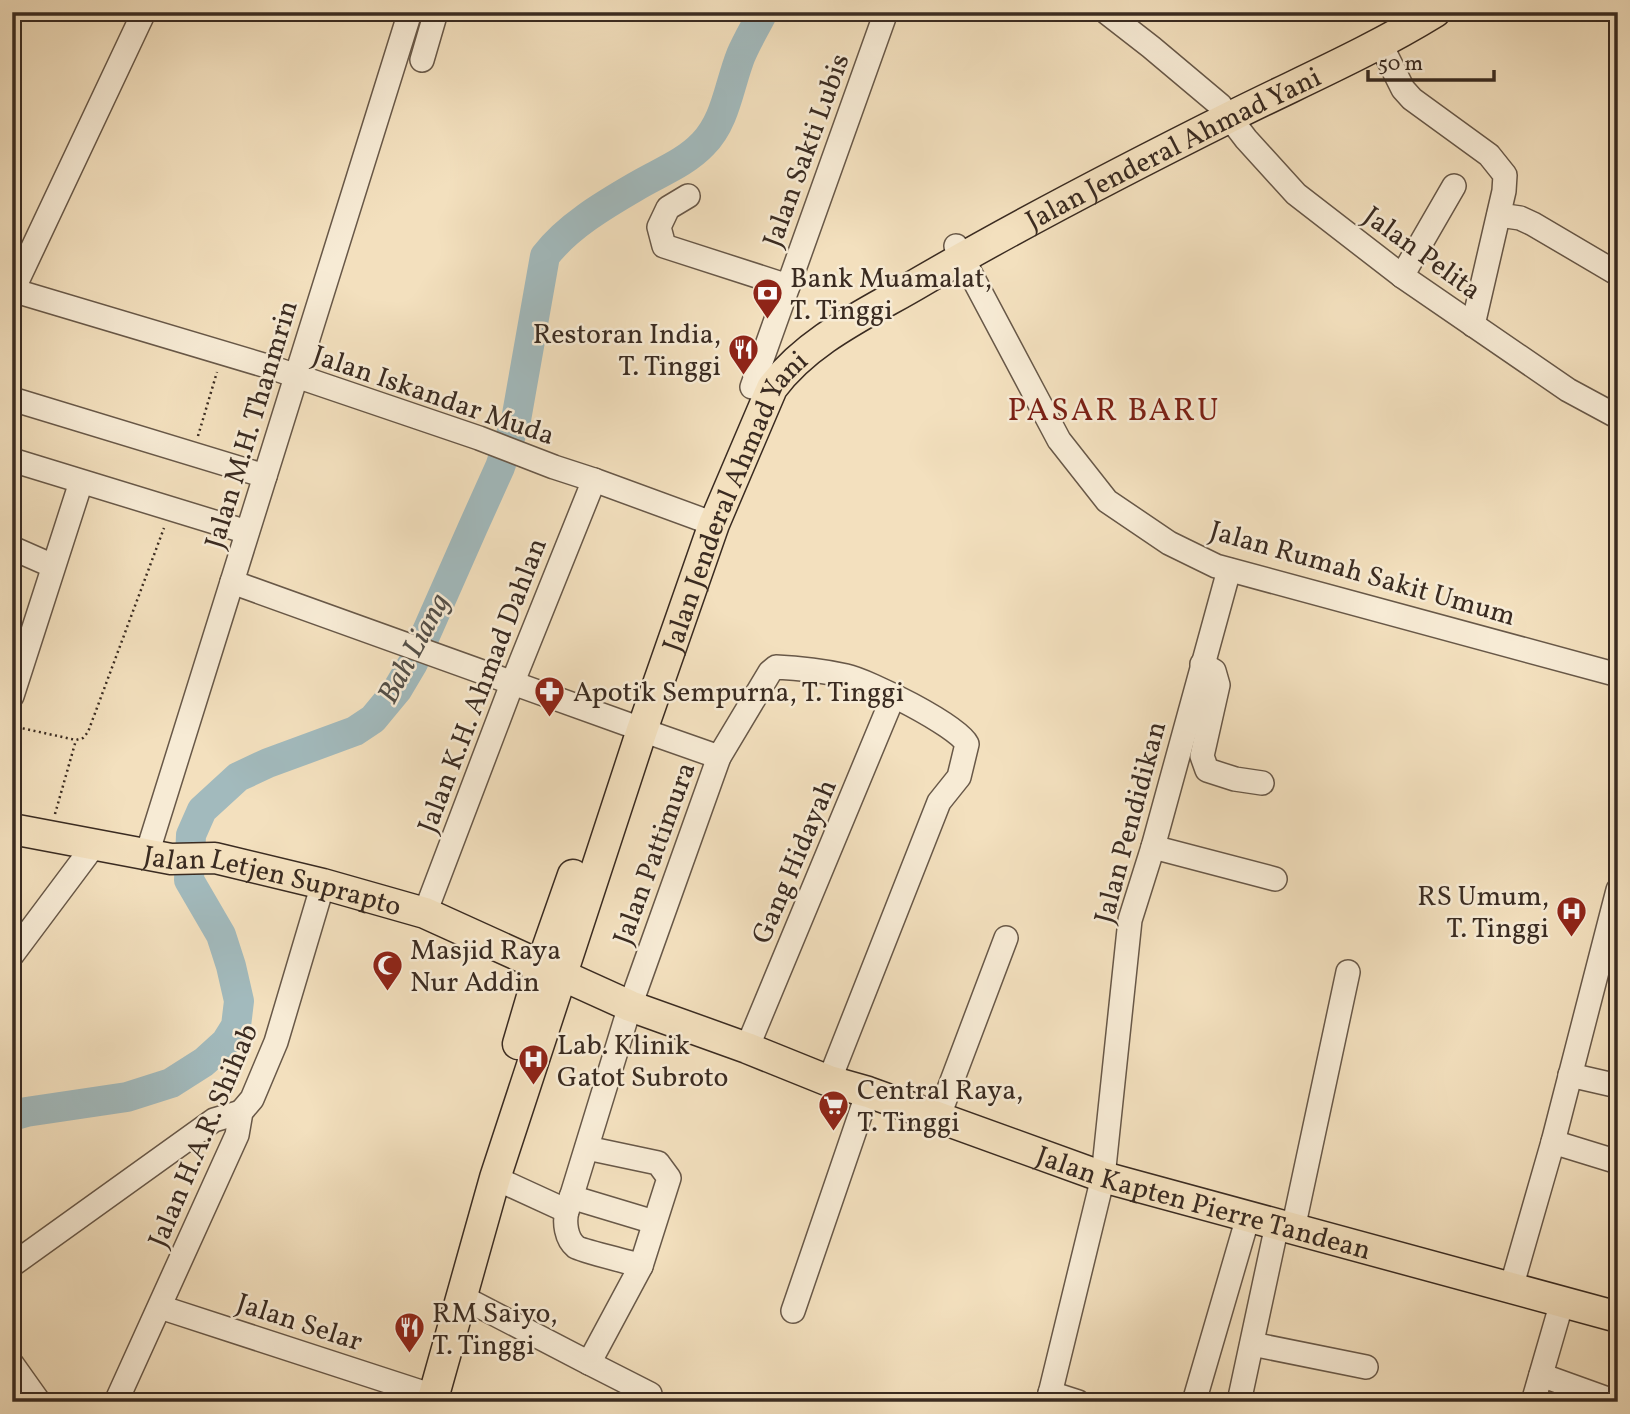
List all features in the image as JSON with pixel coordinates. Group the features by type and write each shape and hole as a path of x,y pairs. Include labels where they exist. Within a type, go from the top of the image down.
{"main road":[{"name":"Jalan Jenderal Ahmad Yani","path":"551,971 752,387 768,363 790,339 821,318 959,252 1404,12"},
{"name":"Jalan Jenderal Ahmad Yani","path":"1224,111 1380,43 1435,12"},
{"name":"Jalan Jenderal Ahmad Yani","path":"707,522 772,388 785,372 807,350 959,252"},
{"name":"Jalan Letjen Suprapto","path":"12,829 159,857 215,858 323,884 425,913 551,971"},
{"name":"Jalan Kapten Pierre Tandean","path":"551,971 631,1006 829,1081 868,1092 1104,1177 1618,1317"},
{"path":"431,1398 462,1297 551,971"},
{"path":"431,1398 551,971"}],"street":[{"path":"12,291 144,12"},
{"name":"Jalan M.H. Thanmrin","path":"159,857 232,582 410,12"},
{"path":"422,60 436,12"},
{"name":"Jalan Sakti Lubis","path":"752,387 886,12"},
{"name":"Jalan Pelita","path":"1108,13 1224,111 1296,194 1402,276 1568,390 1618,417"},
{"path":"1380,43 1403,89 1412,99 1489,155 1505,175 1499,215 1473,325"},
{"path":"1402,276 1454,186"},
{"path":"688,196 668,208 659,227 664,246 788,286"},
{"path":"1499,215 1520,218 1533,224 1618,274"},
{"name":"Jalan Rumah Sakit Umum","path":"959,252 1059,440 1107,501 1169,543 1229,570 1618,675"},
{"name":"Jalan Iskandar Muda","path":"12,291 296,377 479,438 707,522"},
{"path":"12,399 265,477"},
{"path":"12,460 247,532"},
{"name":"Jalan K.H. Ahmad Dahlan","path":"425,913 512,684 594,480"},
{"path":"12,696 81,482"},
{"path":"12,548 53,566"},
{"name":"Jalan Pendidikan","path":"1049,1397 1104,1177 1130,920 1153,847 1229,570"},
{"name":"Jalan Pattimura","path":"232,582 719,757 631,1006 569,1204"},
{"path":"1202,664 1214,671 1218,685 1202,756 1207,770 1235,779 1262,783"},
{"path":"719,757 770,672 776,667 849,677 953,728 967,744 959,777 939,802 829,1081"},
{"name":"Gang Hidayah","path":"747,1048 893,697"},
{"path":"12,955 95,844"},
{"path":"1153,847 1275,879"},
{"name":"Jalan H.A.R. Shihab","path":"116,1402 237,1135 241,1112 252,1099 276,1042 323,884"},
{"path":"1511,1288 1553,1142 1618,890"},
{"path":"938,1118 1006,938"},
{"path":"1239,1402 1348,972"},
{"path":"1570,1075 1618,1086"},
{"path":"793,1311 868,1092"},
{"path":"12,1265 214,1120 241,1112"},
{"path":"1553,1142 1618,1162"},
{"path":"587,1148 658,1163 669,1178 641,1266 590,1363"},
{"path":"495,1178 569,1204 654,1222"},
{"path":"569,1204 564,1221 569,1237 577,1247 641,1266"},
{"path":"1194,1402 1248,1217"},
{"path":"462,1297 650,1394"},
{"path":"1533,1402 1562,1302"},
{"name":"Jalan Selar","path":"160,1307 431,1398"},
{"path":"1252,1345 1367,1367"},
{"path":"12,1364 39,1402"},
{"path":"1541,1375 1616,1402"},
{"path":"1049,1397 1078,1402"}],"path":[{"path":"198,436 222,353"},
{"path":"12,726 76,740 83,738 88,732 171,508"},
{"path":"54,819 76,740"}],"waterway":[{"name":"Bah Liang","path":"12,1116 127,1097 171,1083 204,1062 226,1042 236,1026 239,1001 221,935 189,880 191,835 202,810 238,777 355,731 373,719 397,690 413,663 500,467 516,420 545,256 587,217 679,163 703,144 717,125 741,55 763,12"}],"place":[{"name":"Bank Muamalat, T. Tinggi","path":"767,320"},
{"name":"Restoran India, T. Tinggi","path":"744,376"},
{"name":"Apotik Sempurna, T. Tinggi","path":"550,718"},
{"name":"RS Umum, T. Tinggi","path":"1572,938"},
{"name":"Masjid Raya Nur Addin","path":"387,992"},
{"name":"Lab. Klinik Gatot Subroto","path":"534,1087"},
{"name":"Central Raya, T. Tinggi","path":"834,1132"},
{"name":"RM Saiyo, T. Tinggi","path":"409,1355"}],"district":[{"name":"PASAR BARU","path":"1114,409"}]}
